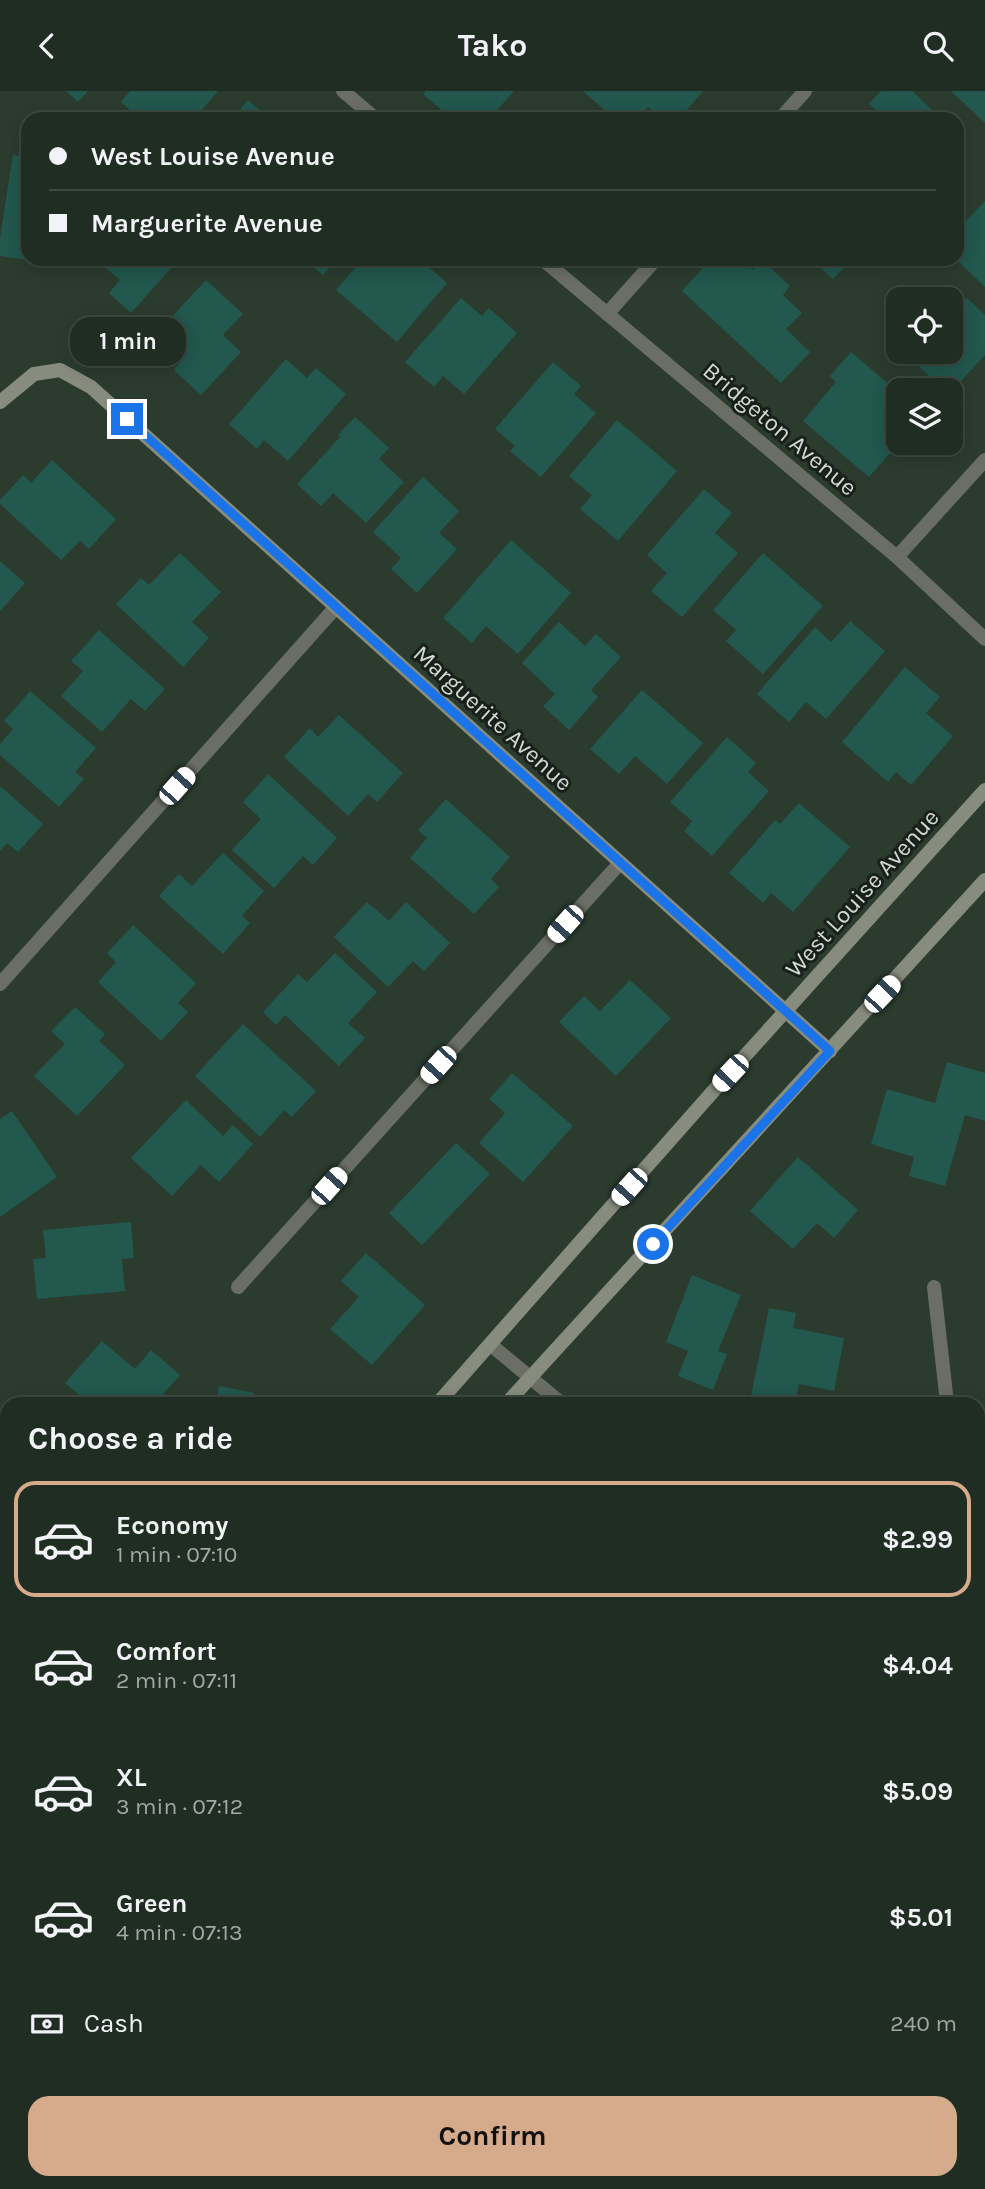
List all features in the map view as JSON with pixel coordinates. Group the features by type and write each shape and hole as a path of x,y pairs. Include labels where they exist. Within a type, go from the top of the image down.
{"main road":[{"name":"Marguerite Avenue","path":"0,402 34,374 60,370 91,387 830,1051"},
{"name":"West Louise Avenue","path":"443,1397 985,790"},
{"path":"513,1397 985,880"}],"street":[{"path":"343,91 368,112"},
{"path":"786,112 805,91"},
{"name":"Bridgeton Avenue","path":"550,266 897,557 985,639"},
{"path":"607,314 650,266"},
{"path":"897,557 985,460"},
{"path":"0,984 336,607"},
{"path":"238,1287 620,863"},
{"path":"934,1287 946,1397"},
{"path":"491,1345 553,1397"}],"building":[{"path":"66,91 88,91 78,102"},
{"path":"130,91 218,91 200,112 132,112 121,102"},
{"path":"426,91 514,91 495,112 444,112 423,94"},
{"path":"583,91 703,91 685,112 654,112 648,107 644,112 607,112"},
{"path":"881,91 912,91 934,112 878,112 869,104"},
{"path":"951,91 985,91 985,123"},
{"path":"248,100 262,112 238,112"},
{"path":"13,155 21,156 21,259 0,256 0,238"},
{"path":"985,201 985,287 963,266 964,223"},
{"path":"103,266 173,266 131,313 109,293 120,280"},
{"path":"312,266 331,266 323,275"},
{"path":"357,266 427,266 447,283 397,342 336,290"},
{"path":"705,266 749,266 753,270 757,266 768,266 790,286 783,295 802,313 786,329 810,352 781,383 682,291"},
{"path":"819,266 845,266 833,279"},
{"path":"206,280 243,314 223,335 241,352 201,395 174,370 183,359 156,334"},
{"path":"461,298 482,316 489,308 517,333 464,394 443,376 434,387 405,362"},
{"path":"967,298 985,315 985,355 963,379 931,378 916,364 963,364 963,302"},
{"path":"851,352 886,382 886,455 888,455 869,477 803,421 836,382 830,376"},
{"path":"286,359 307,378 316,368 346,394 288,461 264,440 257,449 229,424"},
{"path":"553,362 581,386 574,394 596,413 541,477 510,451 515,446 495,429"},
{"path":"355,417 389,448 379,459 404,482 366,523 333,493 321,506 297,484"},
{"path":"617,420 677,471 618,541 580,509 592,495 569,476"},
{"path":"52,460 116,519 89,549 80,541 61,560 0,504 0,500 23,475 31,483"},
{"path":"423,477 459,511 439,533 457,549 417,593 391,569 401,558 373,532"},
{"path":"704,489 732,513 715,533 738,553 682,617 651,591 667,573 647,555"},
{"path":"511,540 571,593 518,654 486,626 472,643 443,618"},
{"path":"180,553 221,592 192,622 209,638 183,667 116,604 141,578 149,585"},
{"path":"763,553 823,606 763,674 726,641 736,630 713,610"},
{"path":"0,561 25,583 0,611"},
{"path":"850,621 885,651 826,719 806,702 789,722 757,694 815,627 831,642"},
{"path":"559,622 585,646 596,634 621,657 591,690 598,697 569,730 543,706 555,694 522,663"},
{"path":"99,630 165,689 145,711 131,699 102,732 61,696 83,671 71,661"},
{"path":"905,667 940,697 926,713 953,736 911,785 896,772 888,782 842,742"},
{"path":"642,690 703,743 667,784 635,756 619,774 590,749"},
{"path":"30,691 96,748 75,772 84,779 59,807 0,755 0,744 13,729 4,721"},
{"path":"339,715 403,773 377,802 368,794 348,816 284,757 310,728 318,737"},
{"path":"727,737 756,763 748,772 769,791 712,856 684,831 692,821 670,802"},
{"path":"268,774 337,838 313,865 303,856 274,888 232,850 261,819 243,802"},
{"path":"0,786 43,824 18,852 7,843 0,851"},
{"path":"446,799 510,857 491,879 499,887 474,914 410,858 427,838 418,830"},
{"path":"799,803 850,847 793,912 771,893 763,903 729,873 775,820 780,824"},
{"path":"223,853 264,891 242,916 250,923 223,954 159,896 179,874 192,886"},
{"path":"367,902 389,921 406,902 450,943 424,971 413,961 388,987 334,937"},
{"path":"133,925 196,983 178,1003 188,1012 161,1041 98,982 116,962 107,953"},
{"path":"335,953 377,992 348,1023 365,1038 339,1066 285,1015 276,1025 263,1012 298,974 307,982"},
{"path":"630,980 671,1018 616,1076 559,1022 584,996 600,1011"},
{"path":"75,1007 105,1034 99,1041 125,1065 77,1116 34,1076 65,1044 51,1031"},
{"path":"243,1024 316,1091 292,1117 284,1110 260,1137 195,1076"},
{"path":"947,1062 985,1073 985,1121 965,1115 945,1186 909,1176 914,1157 871,1144 887,1089 935,1103"},
{"path":"512,1073 573,1126 523,1182 479,1143 505,1113 489,1099"},
{"path":"186,1100 223,1136 233,1125 253,1144 219,1182 201,1165 172,1196 131,1158"},
{"path":"12,1111 57,1177 0,1217 0,1119"},
{"path":"456,1143 490,1174 422,1245 389,1213"},
{"path":"798,1157 858,1210 834,1238 817,1223 793,1249 750,1211"},
{"path":"131,1222 134,1258 122,1259 125,1291 37,1299 33,1259 46,1258 43,1230"},
{"path":"366,1253 425,1305 372,1365 330,1329 359,1297 341,1281"},
{"path":"692,1275 741,1295 718,1351 727,1354 713,1390 678,1376 688,1351 666,1342"},
{"path":"769,1308 796,1313 793,1328 844,1338 834,1391 799,1384 796,1397 751,1397"},
{"path":"102,1341 135,1369 151,1350 180,1375 161,1397 81,1397 65,1383"},
{"path":"219,1386 254,1393 253,1397 217,1397"}],"route":[{"path":"127,419 830,1051 653,1244"}]}
